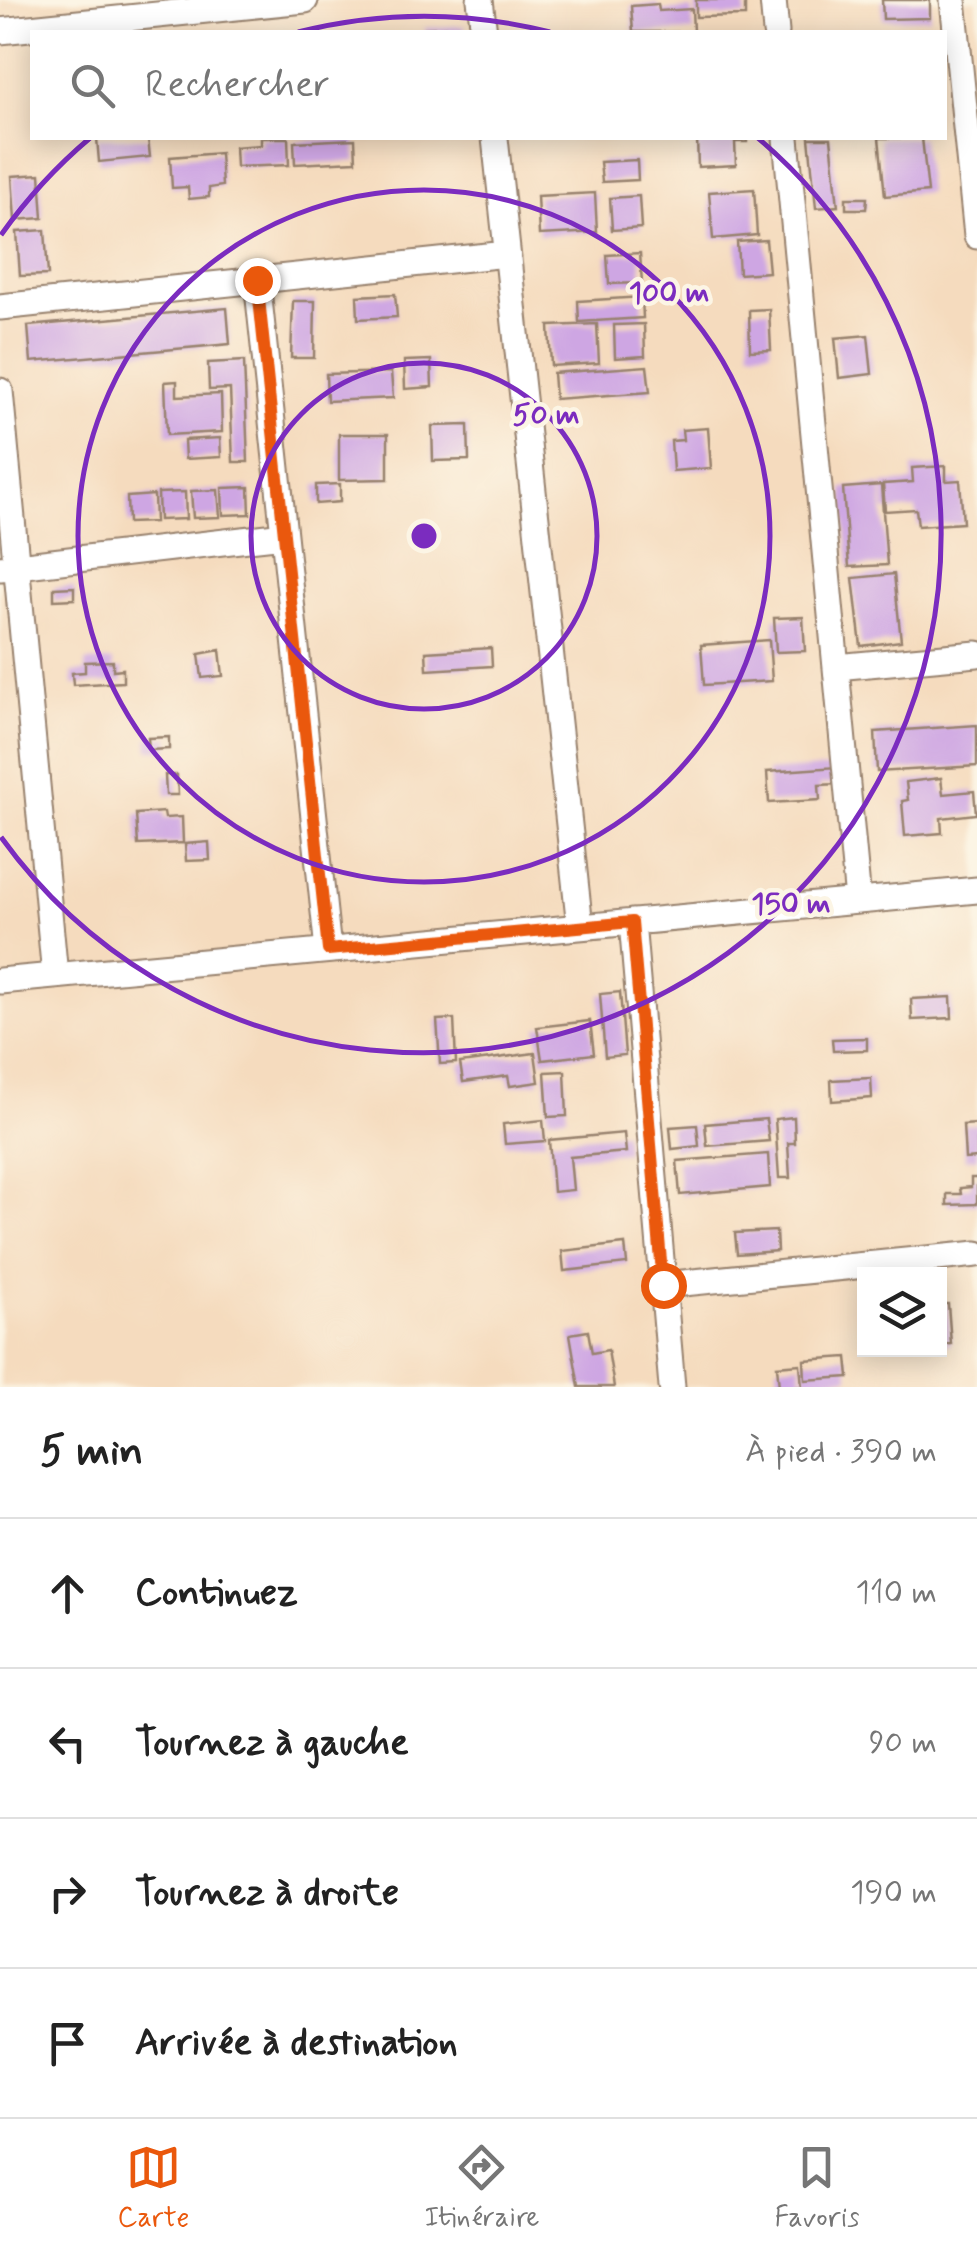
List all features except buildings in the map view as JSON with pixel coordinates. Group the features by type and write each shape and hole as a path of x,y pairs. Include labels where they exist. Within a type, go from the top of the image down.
{"street":[{"path":"0,31 305,0"},
{"path":"480,0 484,30"},
{"path":"772,0 776,30"},
{"path":"953,0 977,236"},
{"path":"495,140 580,927"},
{"path":"786,140 858,901"},
{"path":"0,307 507,254"},
{"path":"257,280 328,950"},
{"path":"0,391 8,567 55,976"},
{"path":"8,567 284,535"},
{"path":"836,668 977,654"},
{"path":"0,981 977,890"},
{"path":"632,922 672,1387"},
{"path":"663,1285 977,1254"}],"route":[{"path":"257,280 328,950 632,922 663,1285"}]}
